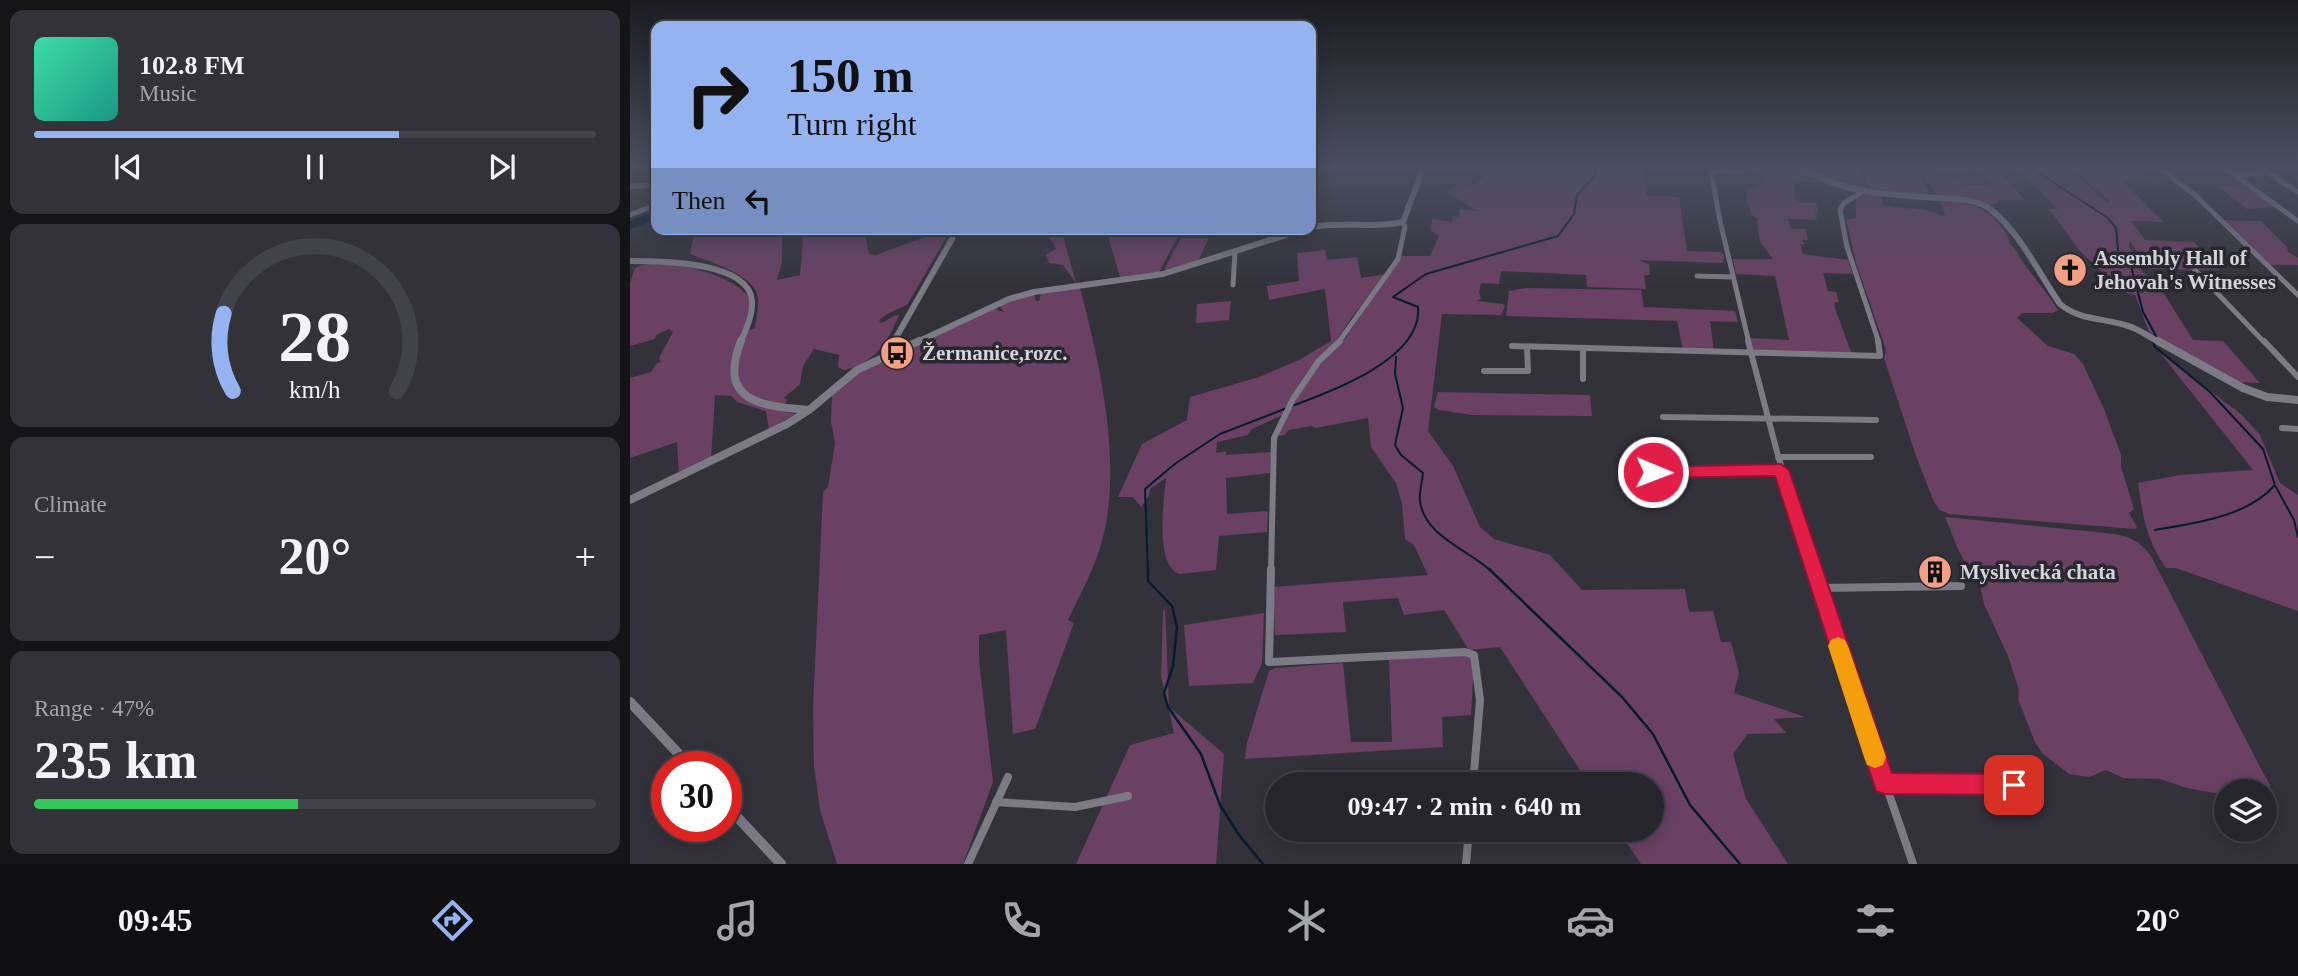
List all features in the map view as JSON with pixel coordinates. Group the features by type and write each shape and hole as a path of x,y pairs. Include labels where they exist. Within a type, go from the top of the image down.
{"street":[{"path":"1402,222 1408,206"},
{"path":"1718,206 1751,354 1781,470 1818,588 1913,864"},
{"path":"1512,346 1876,358 1882,354 1847,247 1840,210 1842,206"},
{"path":"1985,206 2002,222 2065,309 2083,317 2123,323 2250,391 2267,397 2298,400"},
{"path":"2207,206 2298,295"},
{"path":"2278,206 2298,221"},
{"path":"630,215 651,207"},
{"path":"1316,226 1332,222 1402,222"},
{"path":"1402,222 1405,227 1398,259 1344,337 1318,362 1293,399 1274,438 1269,662 1465,652 1474,655 1479,666 1479,719 1474,772"},
{"path":"891,353 893,341 953,235"},
{"path":"630,500 775,430 809,410 850,374 1019,296 1152,276 1287,235"},
{"path":"1233,285 1235,252"},
{"path":"630,261 696,263 726,274 744,285 752,299 749,326 732,369 735,384 742,393 760,403 809,410"},
{"path":"2195,270 2298,377"},
{"path":"1697,276 1733,277"},
{"path":"1483,371 1528,371 1528,347"},
{"path":"1583,349 1583,379"},
{"path":"1663,417 1876,420"},
{"path":"2282,428 2298,429"},
{"path":"1778,457 1871,457"},
{"path":"1653,472 1781,470"},
{"path":"1818,588 1961,586"},
{"path":"630,702 676,751"},
{"path":"968,864 1008,777"},
{"path":"1884,783 2014,785"},
{"path":"996,802 1076,807 1128,796"},
{"path":"742,823 781,864"},
{"path":"1466,864 1468,842"}],"shaded area":[{"path":"1470,206 1680,206 1687,251 1720,252 1724,255 1723,263 1638,260 1649,264 1650,275 1644,275 1646,289 1587,287 1586,275 1501,271 1499,284 1481,283 1481,299 1477,301 1503,304 1505,306 1501,315 1442,314 1428,431 1453,466 1480,527 1494,539 1550,555 1582,590 1685,589 1689,612 1713,611 1721,642 1731,642 1739,673 1734,693 1805,717 1774,719 1786,733 1748,734 1733,754 1746,799 1788,864 1641,864 1626,842 1664,842 1664,772 1581,772 1500,647 1469,650 1444,610 1404,615 1398,598 1343,602 1346,632 1275,635 1273,587 1428,575 1414,545 1405,539 1402,504 1396,483 1371,447 1368,418 1289,430 1285,435 1278,436 1287,413 1252,429 1248,435 1217,442 1216,453 1226,451 1226,455 1271,452 1270,473 1226,478 1227,514 1268,512 1267,532 1219,536 1216,570 1180,574 1172,569 1167,559 1162,531 1166,478 1150,489 1149,496 1141,507 1133,497 1118,497 1142,444 1187,420 1190,397 1259,377 1299,360 1331,341 1325,289 1269,300 1267,286 1299,281 1297,253 1325,250 1327,260 1357,257 1361,278 1386,274 1352,317 1319,366 1345,339 1401,256 1430,256 1439,236 1431,230 1432,219 1452,222 1453,216 1459,217 1460,209 1478,211"},
{"path":"1749,206 1817,206 1817,220 1788,219 1791,229 1805,229 1808,240 1802,240 1805,244 1800,244 1803,254 1848,260 1853,274 1823,273 1828,291 1836,292 1839,302 1834,305 1852,355 1753,352 1750,338 1789,340 1775,276 1736,274 1733,259 1773,259 1760,242 1757,218 1753,216"},
{"path":"1856,206 1895,206 1932,211 1941,216 1945,215 1942,206 1976,206 1996,220 2007,235 2009,243 2058,310 2052,313 2022,313 2017,318 2048,346 2074,354 2083,364 2121,455 2121,467 2134,509 2129,513 2137,527 2135,529 1949,514 1940,510 1934,502 1916,456 1884,358 1886,350 1857,266 1846,220 1856,218"},
{"path":"2055,206 2148,206 2164,222 2131,221 2145,240 2194,242 2220,270 2149,269 2130,241 2129,247 2143,273 2154,278 2193,340 2223,341 2260,383 2237,382 2149,332 2135,295 2116,291 2108,278 2080,251 2049,209 2058,209"},
{"path":"2244,206 2277,207 2247,209"},
{"path":"2224,220 2261,221 2287,247 2288,252 2298,258 2298,265 2268,265"},
{"path":"694,235 782,235 782,262 777,280 800,275 803,235 863,235 869,254 876,255 931,235 948,235 907,305 879,320 881,323 899,315 885,343 872,357 844,370 838,367 839,355 814,349 803,366 800,384 784,398 787,400 782,411 795,414 769,430 766,411 737,402 732,396 715,395 711,459 679,474 677,442 630,458 630,378 651,372 657,363 661,362 659,358 673,332 669,329 656,335 655,339 630,346 630,283 635,268 660,264 677,265 711,274 739,287 749,299 744,332 755,328 758,306 754,287 747,281 728,269 690,254"},
{"path":"1045,235 1063,235 1076,283 1063,265 1049,263 1046,255 1056,249"},
{"path":"1108,235 1179,235 1159,272 1120,277"},
{"path":"1181,238 1209,238 1197,263 1166,272 1165,268"},
{"path":"1080,288 1095,349 1106,414 1110,447 1108,511 1099,551 1068,620 1074,623 1035,729 1013,734 1006,630 979,635 979,661 993,782 963,864 837,864 820,810 814,766 813,708 823,492 828,487 835,443 831,422 832,395 851,377 997,306 997,310 1004,312 999,305 1034,294 1036,301 1039,301 1041,293"},
{"path":"1526,288 1641,290 1644,307 1735,311 1738,322 1710,321 1714,352 1683,350 1677,321 1506,316 1509,291"},
{"path":"1231,301 1229,320 1196,323 1197,304"},
{"path":"2161,354 2241,414 2260,435 2280,483 2298,495 2298,611 2176,568 2166,568 2159,557 2146,527 2138,483 2180,475 2253,470"},
{"path":"1438,392 1590,395 1592,416 1472,415 1439,410 1434,407"},
{"path":"1945,517 2114,534 2127,537 2143,546 2152,558 2267,779 2214,779 2214,793 2160,779 2123,778 2106,770 2089,777 2069,774 2042,753 2035,742 2018,699 2019,690 2008,656 1984,604 1979,580 1968,568"},
{"path":"1165,608 1169,707 1224,754 1216,864 1076,864 1130,745 1174,733 1161,676"},
{"path":"1264,613 1262,663 1253,683 1189,686 1184,625"},
{"path":"1467,654 1474,661 1471,715 1442,717 1443,747 1245,759 1247,743 1269,671 1276,668 1343,663 1351,742 1392,742 1389,660"}],"waterway":[{"path":"1292,406 1371,371 1406,342 1416,326 1418,307 1393,297 1426,274 1558,236 1574,214 1575,206"},
{"path":"2090,206 2108,218 2116,228 2119,260 2131,266 2143,312 2156,336 2154,346 2210,392 2263,449 2275,485 2250,505 2220,517 2155,530"},
{"path":"630,225 651,217"},
{"path":"1396,357 1395,374 1403,408 1395,445 1401,455 1423,473 1420,498 1423,513 1438,533 1491,571"},
{"path":"1148,571 1145,489 1176,463 1220,434 1287,408"},
{"path":"2276,487 2294,520 2298,537"},
{"path":"1489,569 1622,697 1653,734 1690,805 1740,864"},
{"path":"1148,571 1148,581 1172,606 1177,627 1173,666 1164,693 1168,707 1201,754 1220,805 1239,835 1263,864"}],"slow traffic":[{"path":"1838,646 1875,757"}],"place":[{"name":"Assembly Hall of Jehovah's Witnesses","path":"2070,270"},
{"name":"Žermanice,rozc.","path":"897,353"},
{"name":"Myslivecká chata","path":"1935,572"}],"route":[{"path":"1653,472 1781,470 1852,693 1884,783 2014,785"}]}
